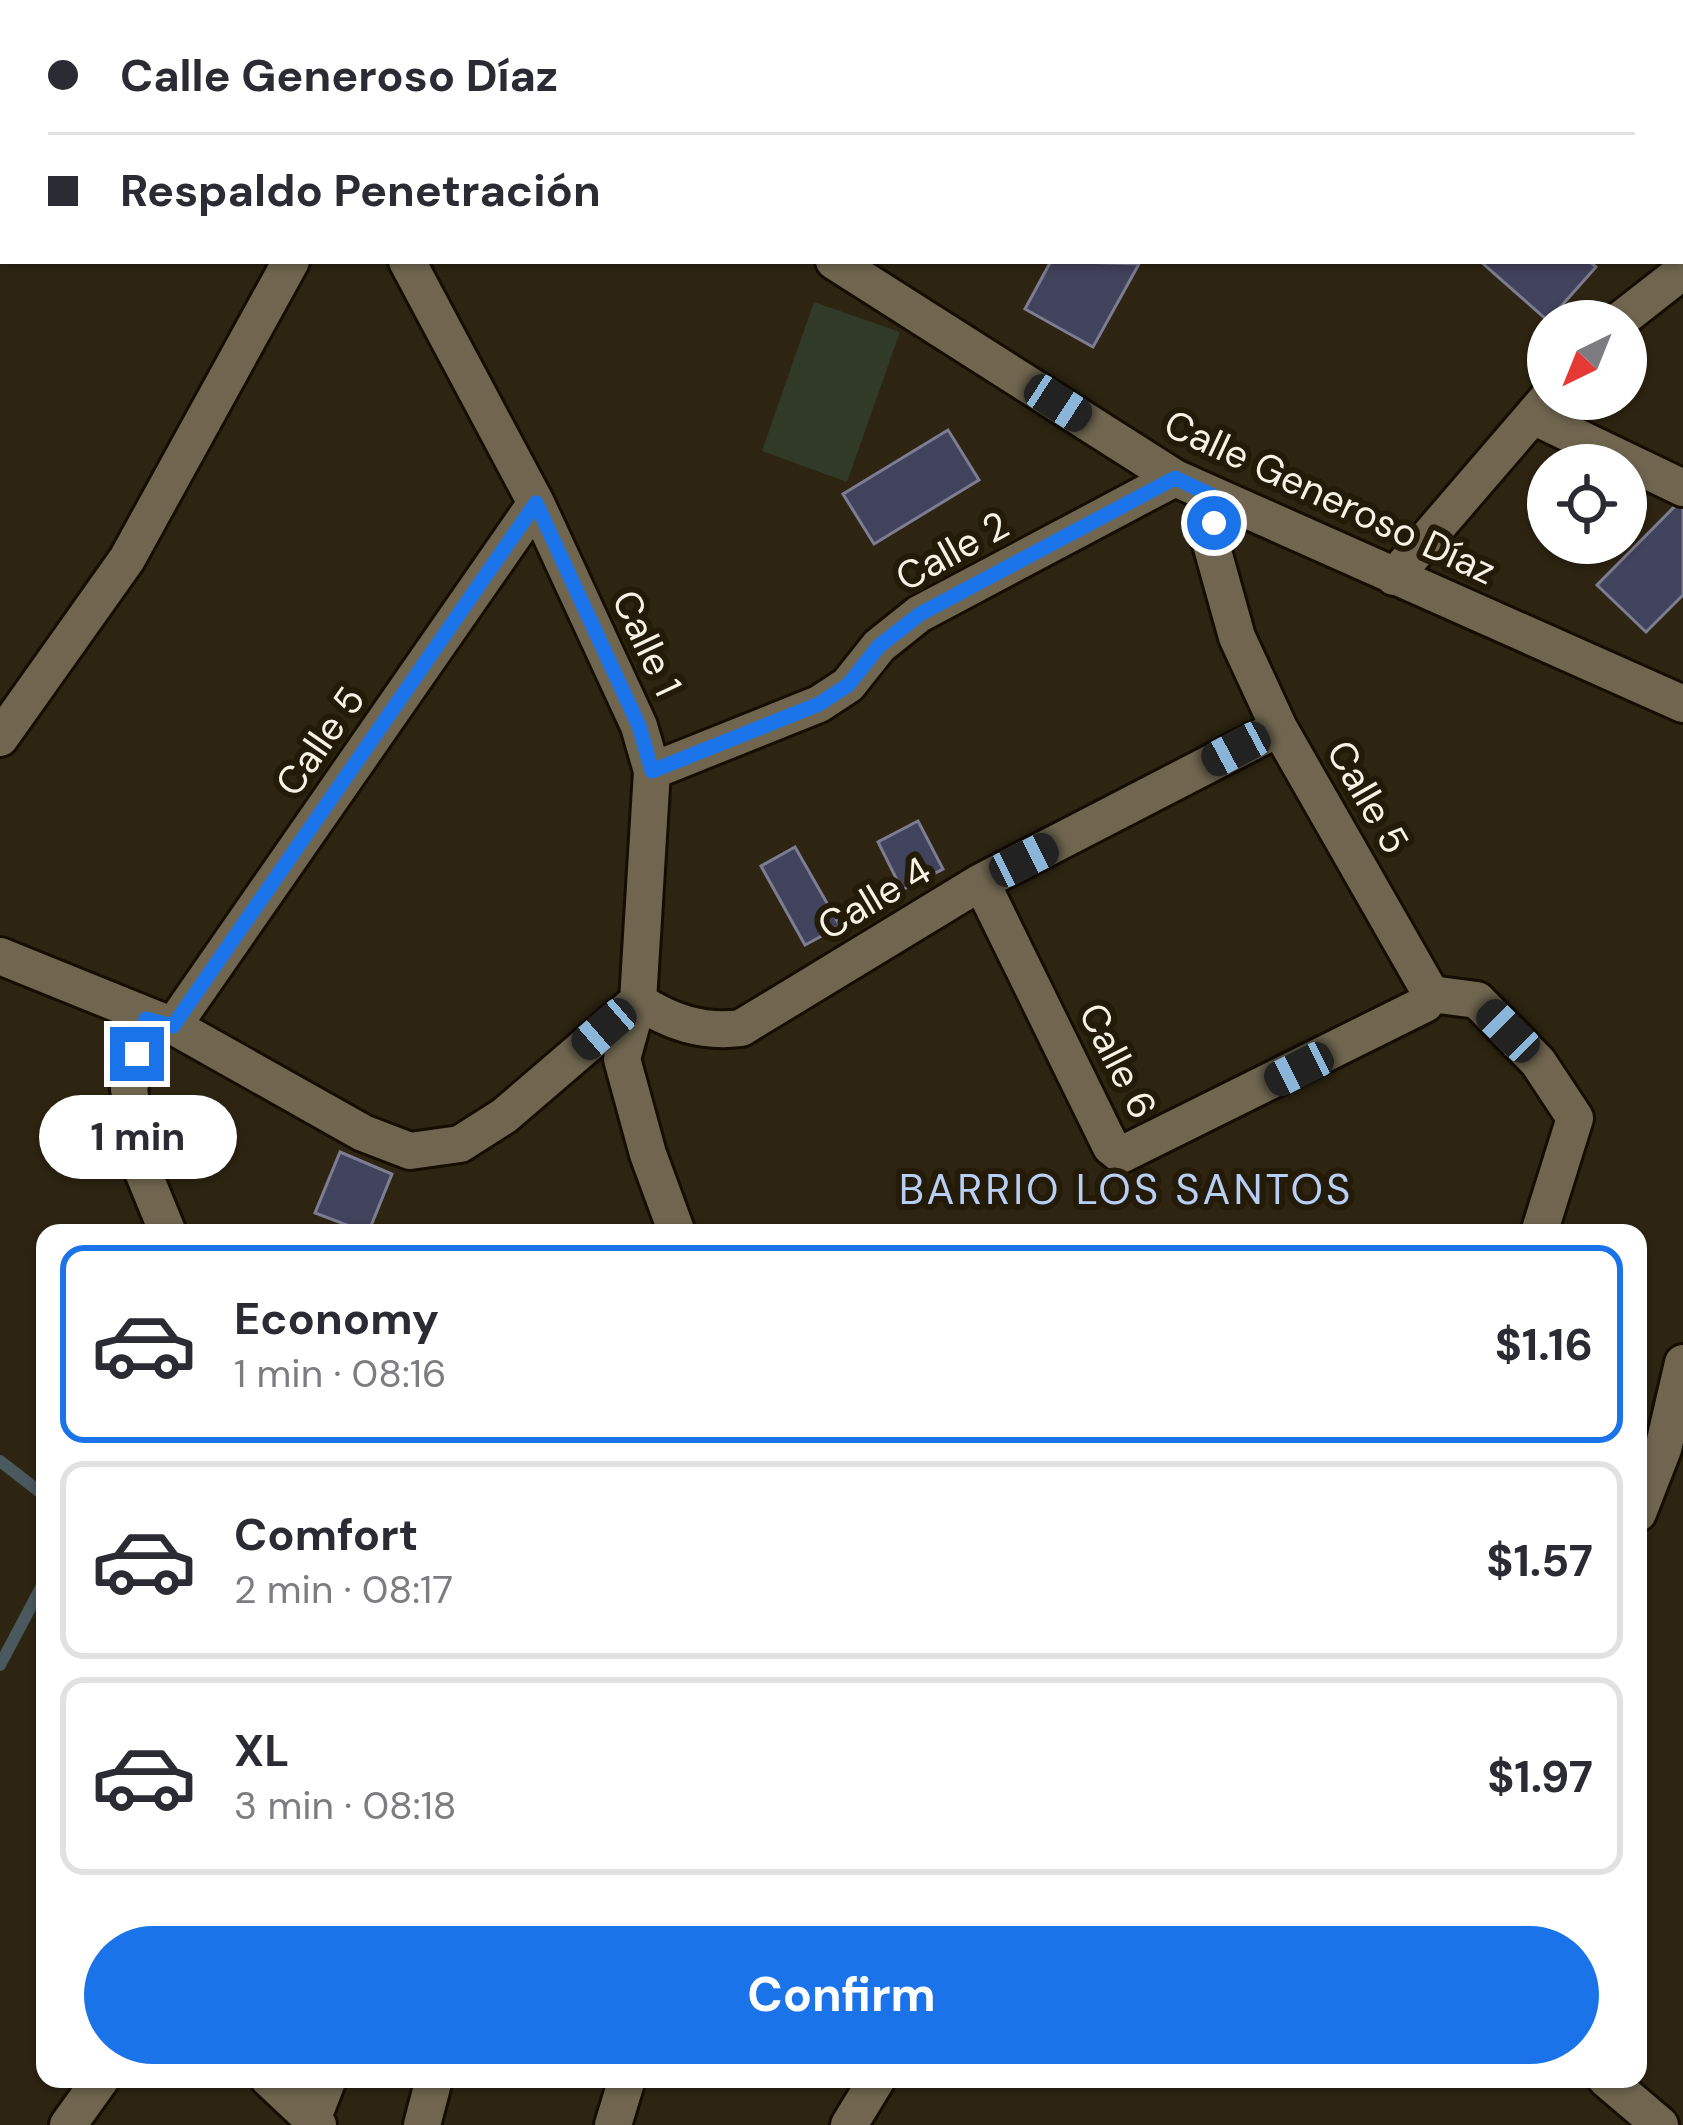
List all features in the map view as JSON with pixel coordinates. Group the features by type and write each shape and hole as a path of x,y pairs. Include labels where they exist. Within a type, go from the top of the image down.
{"street":[{"path":"0,738 127,559 289,264"},
{"name":"Calle 1","path":"409,264 536,503 639,726 652,771 638,1001 622,1059 674,1224"},
{"name":"Calle Generoso Díaz","path":"839,264 1175,478 1683,704"},
{"path":"1646,300 1683,271"},
{"path":"1394,577 1529,420"},
{"path":"1563,420 1683,488"},
{"name":"Calle 2","path":"652,771 819,704 848,685 879,646 920,614 1175,478"},
{"name":"Calle 5","path":"1226,502 1210,544 1237,637 1279,728 1431,994"},
{"name":"Calle 5","path":"159,1023 536,503"},
{"name":"Calle 4","path":"638,1001 683,1024 714,1031 741,1028 982,882 1279,728"},
{"name":"Calle 6","path":"982,882 1111,1147 1121,1155 1425,1004 1431,994"},
{"path":"0,956 159,1023 363,1133 410,1150 460,1144 504,1115 638,1001"},
{"path":"1431,994 1477,1000 1538,1062 1575,1118 1542,1224"},
{"path":"159,1023 128,1089 141,1167 163,1224"},
{"path":"1647,1490 1663,1449 1683,1364"},
{"path":"68,2125 95,2088"},
{"path":"278,2088 315,2124 325,2088"},
{"path":"422,2125 432,2088"},
{"path":"613,2125 624,2088"},
{"path":"849,2125 872,2088"},
{"path":"1617,2088 1660,2125"}],"green space":[{"path":"814,302 900,332 847,482 762,451"}],"building":[{"path":"1049,264 1139,264 1093,347 1025,309"},
{"path":"1483,264 1592,264 1596,267 1567,300 1527,302"},
{"path":"948,430 979,480 874,544 843,494"},
{"path":"1683,498 1683,595 1646,632 1597,585 1618,564 1647,564 1647,534"},
{"path":"918,821 943,869 902,890 878,842"},
{"path":"795,847 840,926 805,945 761,866"},
{"path":"340,1152 392,1174 372,1224 344,1224 315,1213"}],"waterway":[{"path":"0,1461 36,1489"},
{"path":"0,1665 36,1597"}],"district":[{"name":"BARRIO LOS SANTOS","path":"1126,1189"}],"route":[{"path":"137,1054 146,1019 173,1026 536,503 639,726 652,771 819,704 848,685 879,646 920,614 1175,478 1226,502 1214,523"}]}
